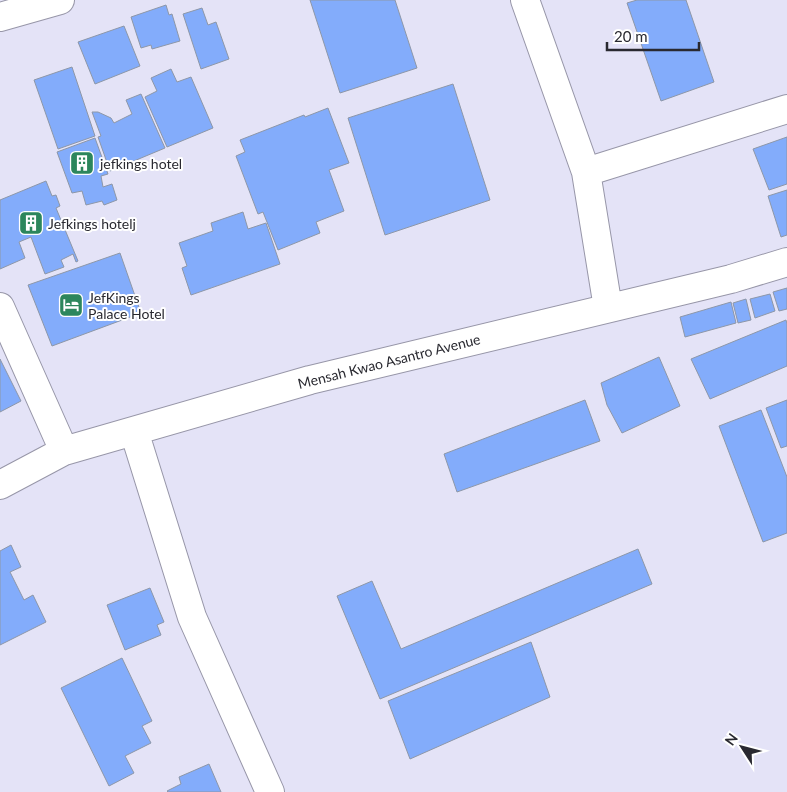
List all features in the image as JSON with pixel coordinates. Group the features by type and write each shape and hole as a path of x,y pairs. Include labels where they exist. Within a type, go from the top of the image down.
{"street":[{"path":"0,17 60,0"},
{"path":"525,0 586,172 608,308"},
{"path":"586,172 787,109"},
{"name":"Mensah Kwao Asantro Avenue","path":"0,485 64,451 310,380 731,279 787,262"},
{"path":"0,306 64,451"},
{"path":"134,431 192,616 270,792"}],"building":[{"path":"310,0 395,0 417,68 340,93"},
{"path":"637,0 686,0 714,82 661,101 627,3"},
{"path":"166,5 169,15 172,14 180,41 152,49 151,45 141,48 131,17"},
{"path":"202,8 208,25 216,22 229,59 201,69 183,14"},
{"path":"124,26 140,66 95,84 78,42"},
{"path":"72,67 95,136 58,149 34,80"},
{"path":"171,69 177,82 191,77 213,128 167,147 145,97 157,91 151,78"},
{"path":"453,84 490,200 385,235 348,118"},
{"path":"141,94 165,148 110,171 98,137 101,136 92,112 98,112 111,118 114,123 132,114 126,100"},
{"path":"328,108 349,163 329,170 344,211 316,222 320,233 278,250 263,212 258,214 236,156 245,152 240,140 304,115 305,117"},
{"path":"787,137 787,184 769,190 753,149"},
{"name":"jefkings hotel","path":"95,138 108,174 101,176 103,187 112,184 117,200 104,205 102,201 86,205 82,191 72,193 57,152"},
{"name":"Jefkings hotelj","path":"46,181 52,196 56,195 60,206 56,208 78,261 76,262 73,254 61,260 64,267 45,274 31,237 19,242 25,258 0,269 0,200"},
{"path":"787,190 787,235 781,237 768,196"},
{"path":"243,212 248,229 266,223 280,264 191,295 182,268 187,266 179,243 213,231 211,223"},
{"path":"120,253 141,313 52,346 28,285"},
{"path":"787,288 787,309 779,311 773,292"},
{"path":"770,294 775,311 755,318 750,299"},
{"path":"746,299 751,320 738,323 733,303"},
{"path":"731,302 736,323 685,337 680,317"},
{"path":"786,320 787,366 710,399 691,359"},
{"path":"659,357 680,406 622,433 607,405 601,383"},
{"path":"0,359 21,401 0,412"},
{"path":"585,400 600,441 457,492 444,454"},
{"path":"787,400 787,446 781,448 766,408"},
{"path":"761,410 787,477 787,533 763,542 719,426"},
{"path":"11,545 21,567 10,572 24,600 33,595 46,622 0,645 0,551"},
{"path":"638,549 652,584 380,699 337,596 372,581 401,649"},
{"path":"150,588 164,622 157,625 161,635 125,650 107,605"},
{"path":"531,642 550,697 410,759 388,701"},
{"path":"122,658 152,721 142,726 151,743 125,756 134,773 109,786 61,688"},
{"path":"209,764 221,792 167,791 181,784 179,777"}],"place":[{"name":"jefkings hotel","path":"82,163"},
{"name":"Jefkings hotelj","path":"31,223"},
{"name":"JefKings Palace Hotel","path":"71,305"}]}
